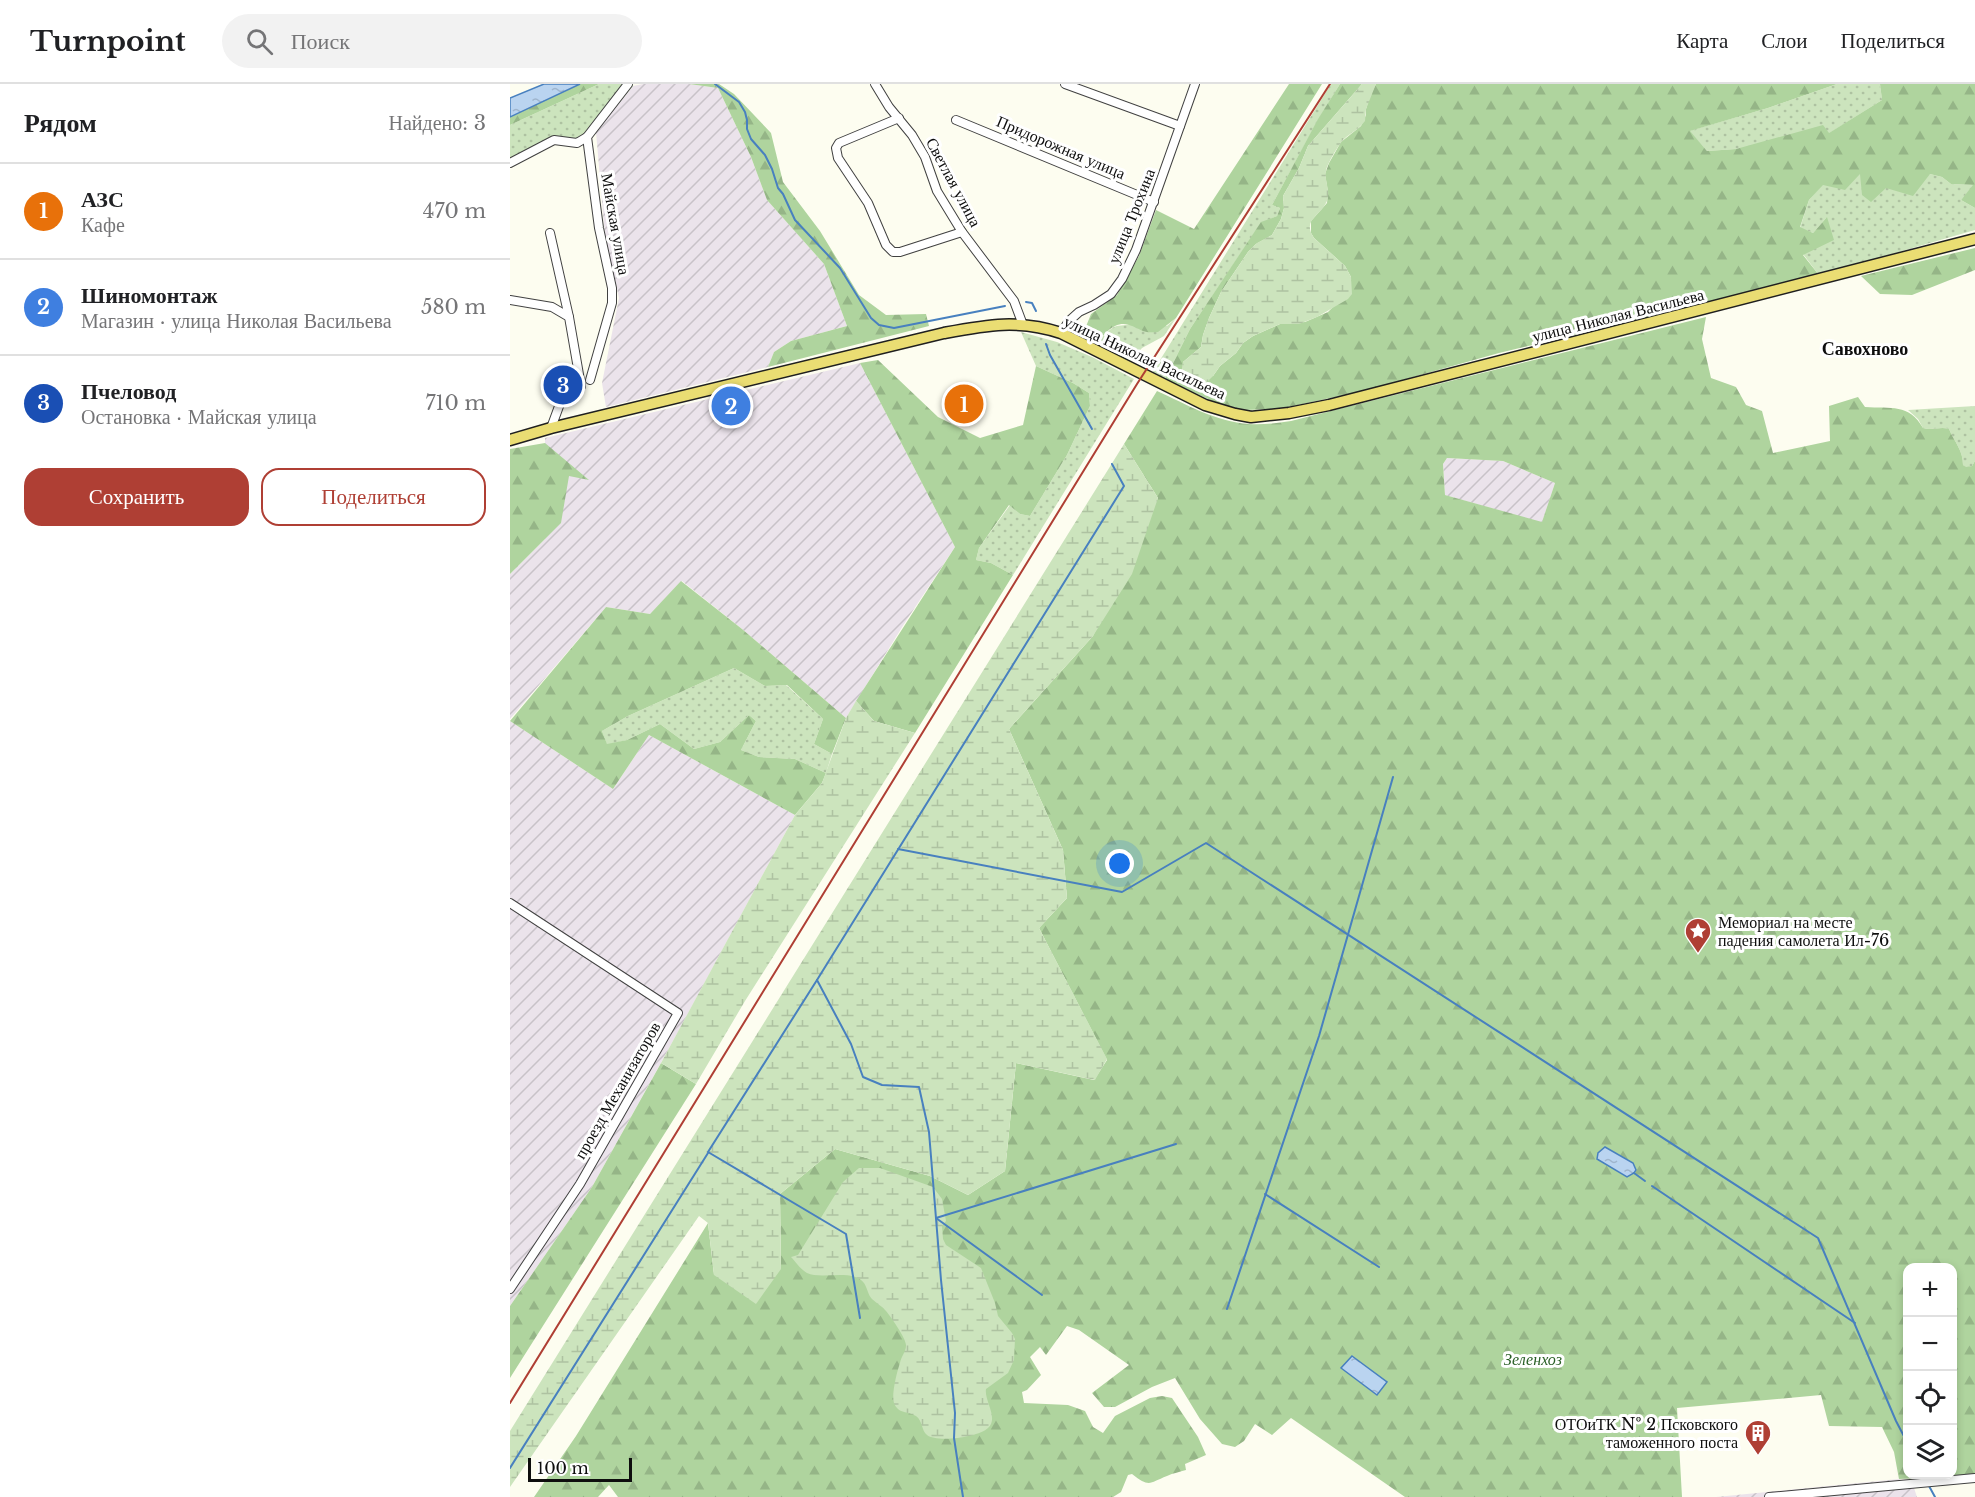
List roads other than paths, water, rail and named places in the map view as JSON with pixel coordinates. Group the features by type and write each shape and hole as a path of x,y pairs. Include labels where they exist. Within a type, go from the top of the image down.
{"main road":[{"name":"улица Николая Васильева","path":"510,440 550,428 944,333 995,324 1040,326 1061,333 1205,405 1251,417 1289,413 1329,405 1975,239"}],"street":[{"path":"510,163 554,140 577,143 587,137 628,84"},
{"name":"Светлая улица","path":"875,84 925,157 938,191 962,232 1014,301 1023,325"},
{"path":"1065,84 1180,126"},
{"name":"улица Трохина","path":"1061,333 1068,321 1079,312 1094,305 1116,289 1136,250 1195,84"},
{"path":"899,118 839,143 836,148 838,158 868,203 886,244 893,252 900,252 962,232"},
{"name":"Придорожная улица","path":"956,120 1154,202"},
{"name":"Майская улица","path":"587,137 599,228 612,288 612,303 590,380"},
{"path":"550,233 569,317 581,386 565,390 550,428"},
{"path":"510,300 552,307 569,317"},
{"name":"проезд Механизаторов","path":"510,903 678,1013 580,1184 510,1288"},
{"path":"1769,1497 1975,1478"}],"water":[{"path":"544,84 580,84 510,117 510,98"},
{"path":"1605,1147 1633,1163 1636,1170 1634,1173 1627,1177 1597,1159 1598,1153"},
{"path":"1352,1356 1387,1382 1377,1395 1341,1368"}],"waterway":[{"path":"715,84 739,102 745,112 751,139 765,155 778,188 795,220 840,268 871,318 879,325 894,328 1005,306"},
{"path":"1026,302 1032,303 1036,311"},
{"path":"1046,344 1092,429"},
{"path":"963,1497 954,1438 955,1413 929,1132 919,1087 882,1085 863,1077 851,1044 817,980 1124,486 1112,464"},
{"path":"1227,1309 1319,1036 1393,777"},
{"path":"898,849 1122,892 1206,843 1818,1238 1903,1434"},
{"path":"817,980 708,1152 846,1234 860,1318"},
{"path":"936,1218 1176,1144"},
{"path":"510,1468 708,1153"},
{"path":"1634,1173 1645,1181"},
{"path":"1652,1186 1855,1323"},
{"path":"1265,1194 1379,1267"},
{"path":"936,1218 1042,1295"},
{"path":"1929,1486 1935,1497"}],"railway":[{"path":"510,1403 1137,384 1330,84"}],"place":[{"name":"Пчеловод","path":"563,385"},
{"name":"АЗС","path":"964,404"},
{"name":"Шиномонтаж","path":"731,406"},
{"name":"Мемориал на месте падения самолета Ил-76","path":"1698,954"},
{"name":"ОТОиТК № 2 Псковского таможенного поста","path":"1758,1456"}],"district":[{"name":"Савохново","path":"1865,349"}],"park label":[{"name":"Зеленхоз","path":"1533,1359"}]}
